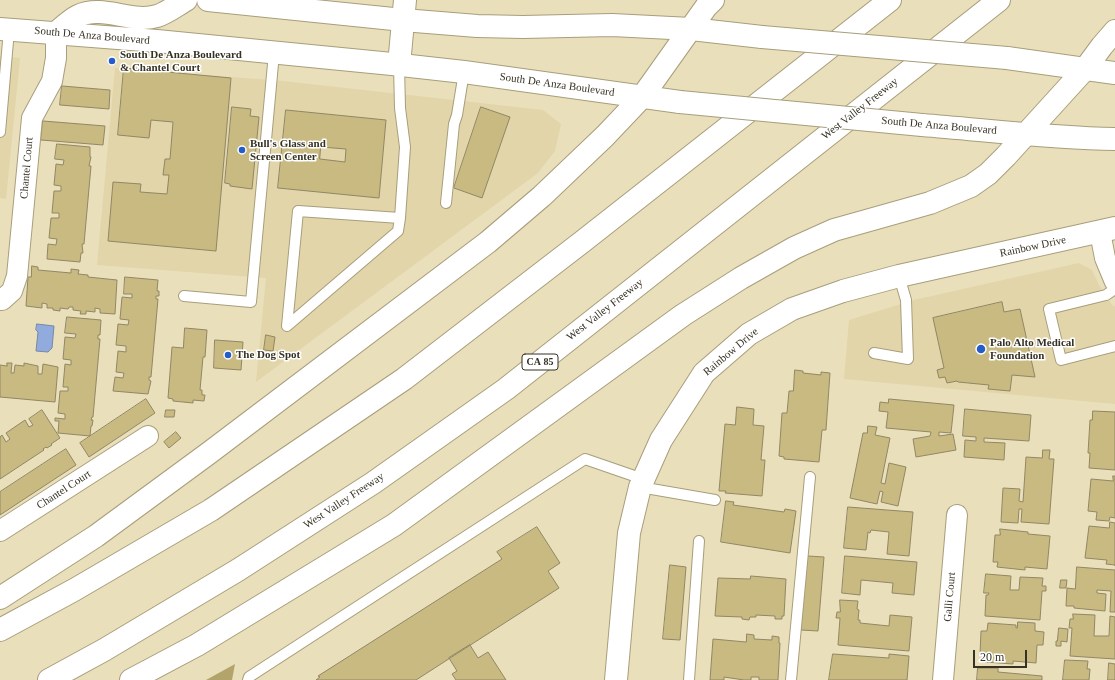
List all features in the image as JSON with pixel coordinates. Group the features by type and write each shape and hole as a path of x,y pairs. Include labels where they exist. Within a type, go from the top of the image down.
{"main road":[{"path":"56,33 78,16 89,13 144,18 157,16 186,0"},
{"path":"208,0 404,10 477,26 523,27 605,25 691,29 762,37 1007,58 1115,73"},
{"path":"0,598 96,536 209,453 488,242 548,190 605,136 642,97 706,7 713,0"},
{"path":"0,630 74,590 210,510 404,379 595,232 890,0"},
{"name":"West Valley Freeway","path":"50,680 139,630 238,570 373,483 506,389 999,0"},
{"path":"399,65 404,10"},
{"name":"South De Anza Boulevard","path":"5,29 152,41 464,72 680,102 1025,134 1086,139 1115,139"},
{"path":"131,680 197,646 394,525 683,315 741,278 794,248 834,230 930,203 971,186 988,174 1085,69 1102,46 1115,32"},
{"name":"Rainbow Drive","path":"616,680 629,533 642,483 661,440 704,373 749,334 792,309 843,291 899,276 1107,230"}],"street":[{"name":"Chantel Court","path":"0,300 12,291 17,276 32,118 52,81 56,58 56,33"},
{"path":"1107,230 1105,258 1115,282"},
{"name":"Chantel Court","path":"0,531 148,436"},
{"name":"Galli Court","path":"943,680 957,515"}],"lane":[{"path":"0,132 5,29"},
{"path":"184,296 251,302 274,53"},
{"path":"399,65 400,108 406,147 400,218 398,231 287,326 298,211 400,218"},
{"path":"446,203 454,124 457,115 464,72"},
{"path":"874,353 908,359 906,300 899,276"},
{"path":"1115,289 1106,295 1049,309 1061,360 1115,346"},
{"path":"248,680 249,676 585,459 642,483 715,500"},
{"path":"791,680 810,477"},
{"path":"689,680 699,541"}],"shaded area":[{"path":"0,56 20,58 6,199 0,198"},
{"path":"115,68 283,81 543,110 561,124 555,151 538,173 256,382 266,278 97,265"},
{"name":"Palo Alto Medical Foundation","path":"1079,263 1092,270 1099,285 1112,305 1115,307 1115,404 844,379 849,320 914,300"},
{"path":"235,664 232,680 206,680"}],"water":[{"path":"37,324 54,326 52,348 48,352 36,351 38,332 36,330"}],"building":[{"path":"124,68 231,78 216,251 108,241 113,182 141,184 140,192 167,194 169,175 163,175 165,159 170,159 173,122 151,120 149,138 118,135"},
{"path":"62,86 110,90 109,109 60,105"},
{"name":"Bull's Glass and Screen Center","path":"232,107 251,109 250,116 259,117 252,189 230,186 230,184 225,183"},
{"path":"481,107 510,117 482,198 454,188"},
{"path":"286,110 386,120 379,198 278,188","holes":["321,147 346,149 345,162 320,159"]},
{"path":"43,121 105,126 103,145 41,140"},
{"path":"57,144 90,147 91,157 89,166 91,166 84,244 82,244 83,253 81,253 80,262 47,259 48,244 56,245 57,239 49,238 51,218 59,218 59,213 52,213 54,191 61,191 61,186 54,185 56,164 63,165 64,160 55,159"},
{"path":"32,266 38,267 38,270 71,273 71,269 79,270 78,274 88,275 88,277 117,280 115,314 100,313 100,309 95,308 95,312 86,311 86,314 80,314 81,311 73,310 73,307 69,307 68,309 60,308 60,311 53,310 53,308 47,308 47,304 42,303 42,308 26,306 28,277 31,277"},
{"path":"125,277 158,280 157,291 159,291 159,296 156,296 156,299 158,299 151,377 149,377 149,380 151,381 148,394 113,391 115,377 123,378 124,373 116,372 118,351 126,352 126,346 116,345 118,324 128,325 129,320 120,319 122,297 132,298 132,294 124,294"},
{"path":"1002,302 1004,312 1020,309 1035,377 1012,375 1010,391 988,389 989,385 957,381 947,383 945,377 939,378 937,370 944,368 933,318"},
{"path":"67,317 101,320 100,335 98,335 98,339 100,339 93,417 91,420 93,420 90,436 58,433 59,421 55,421 55,418 65,419 65,414 58,413 60,391 68,391 68,387 63,387 65,364 71,365 71,360 63,359 65,337 75,338 76,334 65,333"},
{"path":"185,328 207,330 200,390 202,390 202,395 205,395 204,401 193,400 193,403 173,401 173,399 168,398 172,347 183,348"},
{"path":"266,335 275,337 273,351 264,350"},
{"name":"The Dog Spot","path":"215,340 243,342 241,370 214,368"},
{"path":"7,363 12,363 11,373 14,373 15,365 24,366 24,363 38,366 38,374 42,374 43,364 58,367 55,402 0,397 0,365 7,366"},
{"path":"795,370 803,371 803,373 821,375 821,372 830,373 826,430 822,430 819,462 784,459 784,457 779,456 782,413 787,413 789,391 793,391"},
{"path":"146,399 155,413 89,457 80,443"},
{"path":"889,399 954,405 951,433 939,432 939,436 953,434 956,450 916,457 913,439 930,436 931,432 886,428 888,412 879,411 880,402 888,403"},
{"path":"737,407 754,409 753,425 764,426 761,460 765,460 762,496 725,493 726,491 719,491 725,424 735,425"},
{"path":"965,409 1031,415 1029,441 984,438 984,442 1005,443 1004,460 964,457 965,440 976,441 976,437 963,436"},
{"path":"42,410 60,438 51,444 52,445 47,448 46,447 43,449 44,450 0,479 0,437 2,435 6,442 10,439 6,433 25,420 29,427 33,425 29,419"},
{"path":"166,410 175,410 174,417 165,417"},
{"path":"1093,411 1115,412 1115,470 1089,468 1090,453 1088,453 1090,420 1092,420"},
{"path":"868,426 877,427 875,435 890,438 881,483 885,484 889,463 906,467 898,506 881,502 883,492 880,491 877,504 850,498 863,433 867,433"},
{"path":"176,432 181,438 169,448 164,442"},
{"path":"66,449 76,465 0,515 0,492"},
{"path":"1043,450 1050,450 1049,459 1054,459 1049,524 1021,522 1022,509 1019,509 1018,523 1001,522 1003,488 1020,489 1019,501 1023,502 1026,457 1042,458"},
{"path":"1113,476 1115,476 1115,518 1110,517 1109,521 1096,520 1097,512 1088,511 1091,479 1113,481"},
{"path":"726,501 734,502 733,505 784,512 785,509 796,511 790,553 721,542"},
{"path":"848,507 913,512 909,556 887,554 889,532 871,530 870,533 868,532 866,550 844,548"},
{"path":"1110,522 1115,523 1115,565 1106,564 1107,560 1085,558 1089,526 1109,528"},
{"path":"537,527 560,563 548,571 559,588 416,680 316,680 320,677 318,676 502,559 497,552"},
{"path":"1000,529 1050,536 1047,569 1025,567 1025,570 997,567 998,562 993,562 995,535 1000,535"},
{"path":"808,556 824,557 818,631 801,630"},
{"path":"845,556 917,562 914,595 892,593 893,583 861,580 860,595 842,593"},
{"path":"670,565 686,567 680,640 663,639"},
{"path":"1077,567 1115,570 1115,612 1110,612 1111,591 1097,590 1097,593 1106,594 1105,611 1066,606 1067,588 1075,589"},
{"path":"986,574 1011,576 1010,590 1019,590 1020,577 1043,578 1042,586 1046,586 1046,591 1042,591 1040,620 985,616 986,595 989,593 984,593"},
{"path":"751,576 786,579 784,616 782,616 782,619 775,619 775,616 756,615 756,617 750,617 749,620 742,619 742,617 715,616 718,578 750,579"},
{"path":"1061,580 1067,580 1066,588 1060,588"},
{"path":"840,600 858,601 858,620 860,620 860,623 889,626 890,615 912,617 909,651 838,645 840,618 836,618 837,612 840,612"},
{"path":"1073,614 1095,615 1094,636 1109,636 1110,616 1115,617 1115,659 1070,656 1072,628 1069,628 1070,619 1073,619"},
{"path":"1018,622 1035,623 1035,631 1044,632 1043,645 1037,645 1036,663 1013,661 1013,664 985,662 986,654 980,654 981,631 987,631 988,623 1016,625 1017,628"},
{"path":"1059,628 1068,629 1067,642 1061,641 1061,646 1056,646 1056,641"},
{"path":"747,634 754,635 754,639 772,640 772,636 779,637 778,680 759,680 759,677 751,677 751,680 744,680 724,677 724,680 710,680 713,639 746,642"},
{"path":"470,645 478,658 488,652 506,680 456,680 452,674 457,671 449,658"},
{"path":"833,654 889,658 889,654 909,656 907,680 829,680"},
{"path":"1065,660 1088,661 1087,669 1090,669 1089,680 1063,680"},
{"path":"1109,663 1115,664 1115,680 1108,680"},
{"path":"978,668 998,668 998,672 1042,676 1042,680 977,680"}],"place":[{"name":"South De Anza Boulevard & Chantel Court","path":"112,61"},
{"name":"Bull's Glass and Screen Center","path":"242,150"},
{"name":"Palo Alto Medical Foundation","path":"981,349"},
{"name":"The Dog Spot","path":"228,355"}]}
